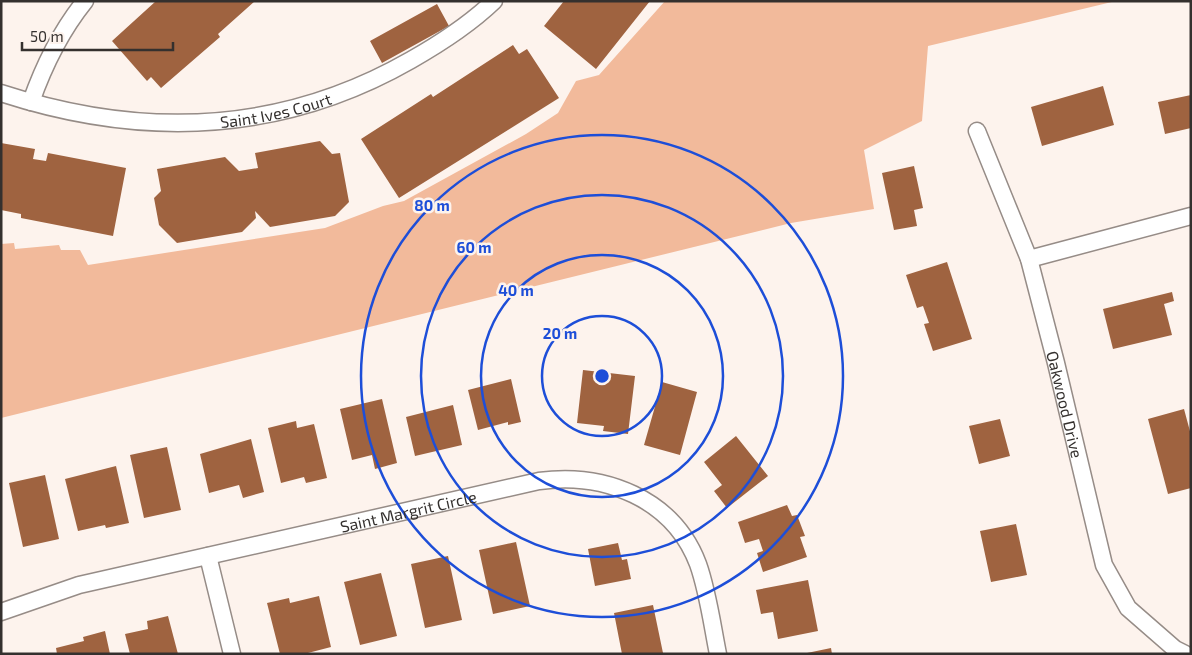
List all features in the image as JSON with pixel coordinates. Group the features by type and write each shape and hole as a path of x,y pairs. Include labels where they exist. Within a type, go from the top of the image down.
{"street":[{"path":"31,102 54,45 85,1"},
{"name":"Saint Ives Court","path":"1,93 68,112 108,119 169,123 231,121 293,110 337,96 383,76 456,33 494,1"},
{"name":"Oakwood Drive","path":"977,131 1029,259 1104,565 1128,608 1175,649 1186,654"},
{"path":"1029,259 1191,216"},
{"name":"Saint Margrit Circle","path":"1,612 79,585 538,481 564,478 599,481 643,500 662,513 678,530 698,564 718,654"},
{"path":"208,556 232,654"}],"shaded area":[{"path":"665,1 1116,1 928,46 922,121 864,150 874,209 791,223 1,418 1,244 14,243 15,249 59,245 61,250 80,250 88,265 325,228 383,206 404,201 526,134 558,113 576,81 599,75"}],"building":[{"path":"156,1 255,1 218,34 220,37 161,88 151,77 147,81 112,41"},
{"path":"564,1 650,1 596,69 544,26"},
{"path":"437,4 449,26 382,63 370,41"},
{"path":"513,45 519,54 527,49 559,98 399,198 361,139 431,94 433,97"},
{"path":"1103,86 1114,125 1042,146 1031,107"},
{"path":"1191,95 1191,128 1165,134 1158,102"},
{"path":"320,141 332,154 340,153 349,202 335,216 270,227 255,211 256,218 242,232 177,243 159,225 154,198 161,191 157,169 225,157 239,171 258,168 255,153"},
{"path":"1,143 35,149 33,159 46,161 48,153 126,168 113,236 21,218 21,214 1,210"},
{"path":"914,166 923,208 914,210 917,226 894,230 882,173"},
{"path":"947,262 972,339 933,351 924,324 929,323 923,306 917,308 906,275"},
{"path":"1172,292 1174,301 1164,304 1172,335 1113,349 1103,309"},
{"path":"583,370 635,376 628,434 603,431 604,426 577,423"},
{"path":"511,379 521,422 508,425 508,422 478,430 468,390"},
{"path":"662,382 697,392 680,455 644,445"},
{"path":"382,399 397,463 375,469 372,455 352,460 340,409"},
{"path":"453,405 462,445 415,456 406,417"},
{"path":"1184,409 1191,435 1191,488 1168,494 1148,419"},
{"path":"1000,419 1010,456 979,464 969,426"},
{"path":"296,421 297,428 314,424 327,478 306,483 304,477 281,483 268,428"},
{"path":"736,436 768,476 727,508 714,491 722,485 704,462"},
{"path":"251,439 264,492 243,498 239,485 209,493 200,454"},
{"path":"167,447 181,510 144,518 130,455"},
{"path":"116,466 129,523 106,528 105,525 78,531 65,479"},
{"path":"45,475 59,539 23,547 9,483"},
{"path":"787,505 792,516 797,515 805,536 800,537 807,557 763,572 757,553 763,551 759,539 745,543 738,522"},
{"path":"1016,524 1027,575 991,582 980,531"},
{"path":"516,542 530,606 493,614 479,550"},
{"path":"618,543 622,560 627,559 631,579 595,586 588,549"},
{"path":"448,556 462,620 425,628 411,564"},
{"path":"381,573 397,636 360,645 344,582"},
{"path":"808,580 818,631 778,639 773,612 761,614 756,590"},
{"path":"319,596 331,647 304,654 280,654 267,603 289,598 290,603"},
{"path":"653,605 663,653 622,654 614,613"},
{"path":"168,616 178,654 130,654 125,634 148,629 147,621"},
{"path":"105,631 110,654 57,654 56,648 84,641 83,637"},
{"path":"831,648 832,654 807,654 807,653"}]}
